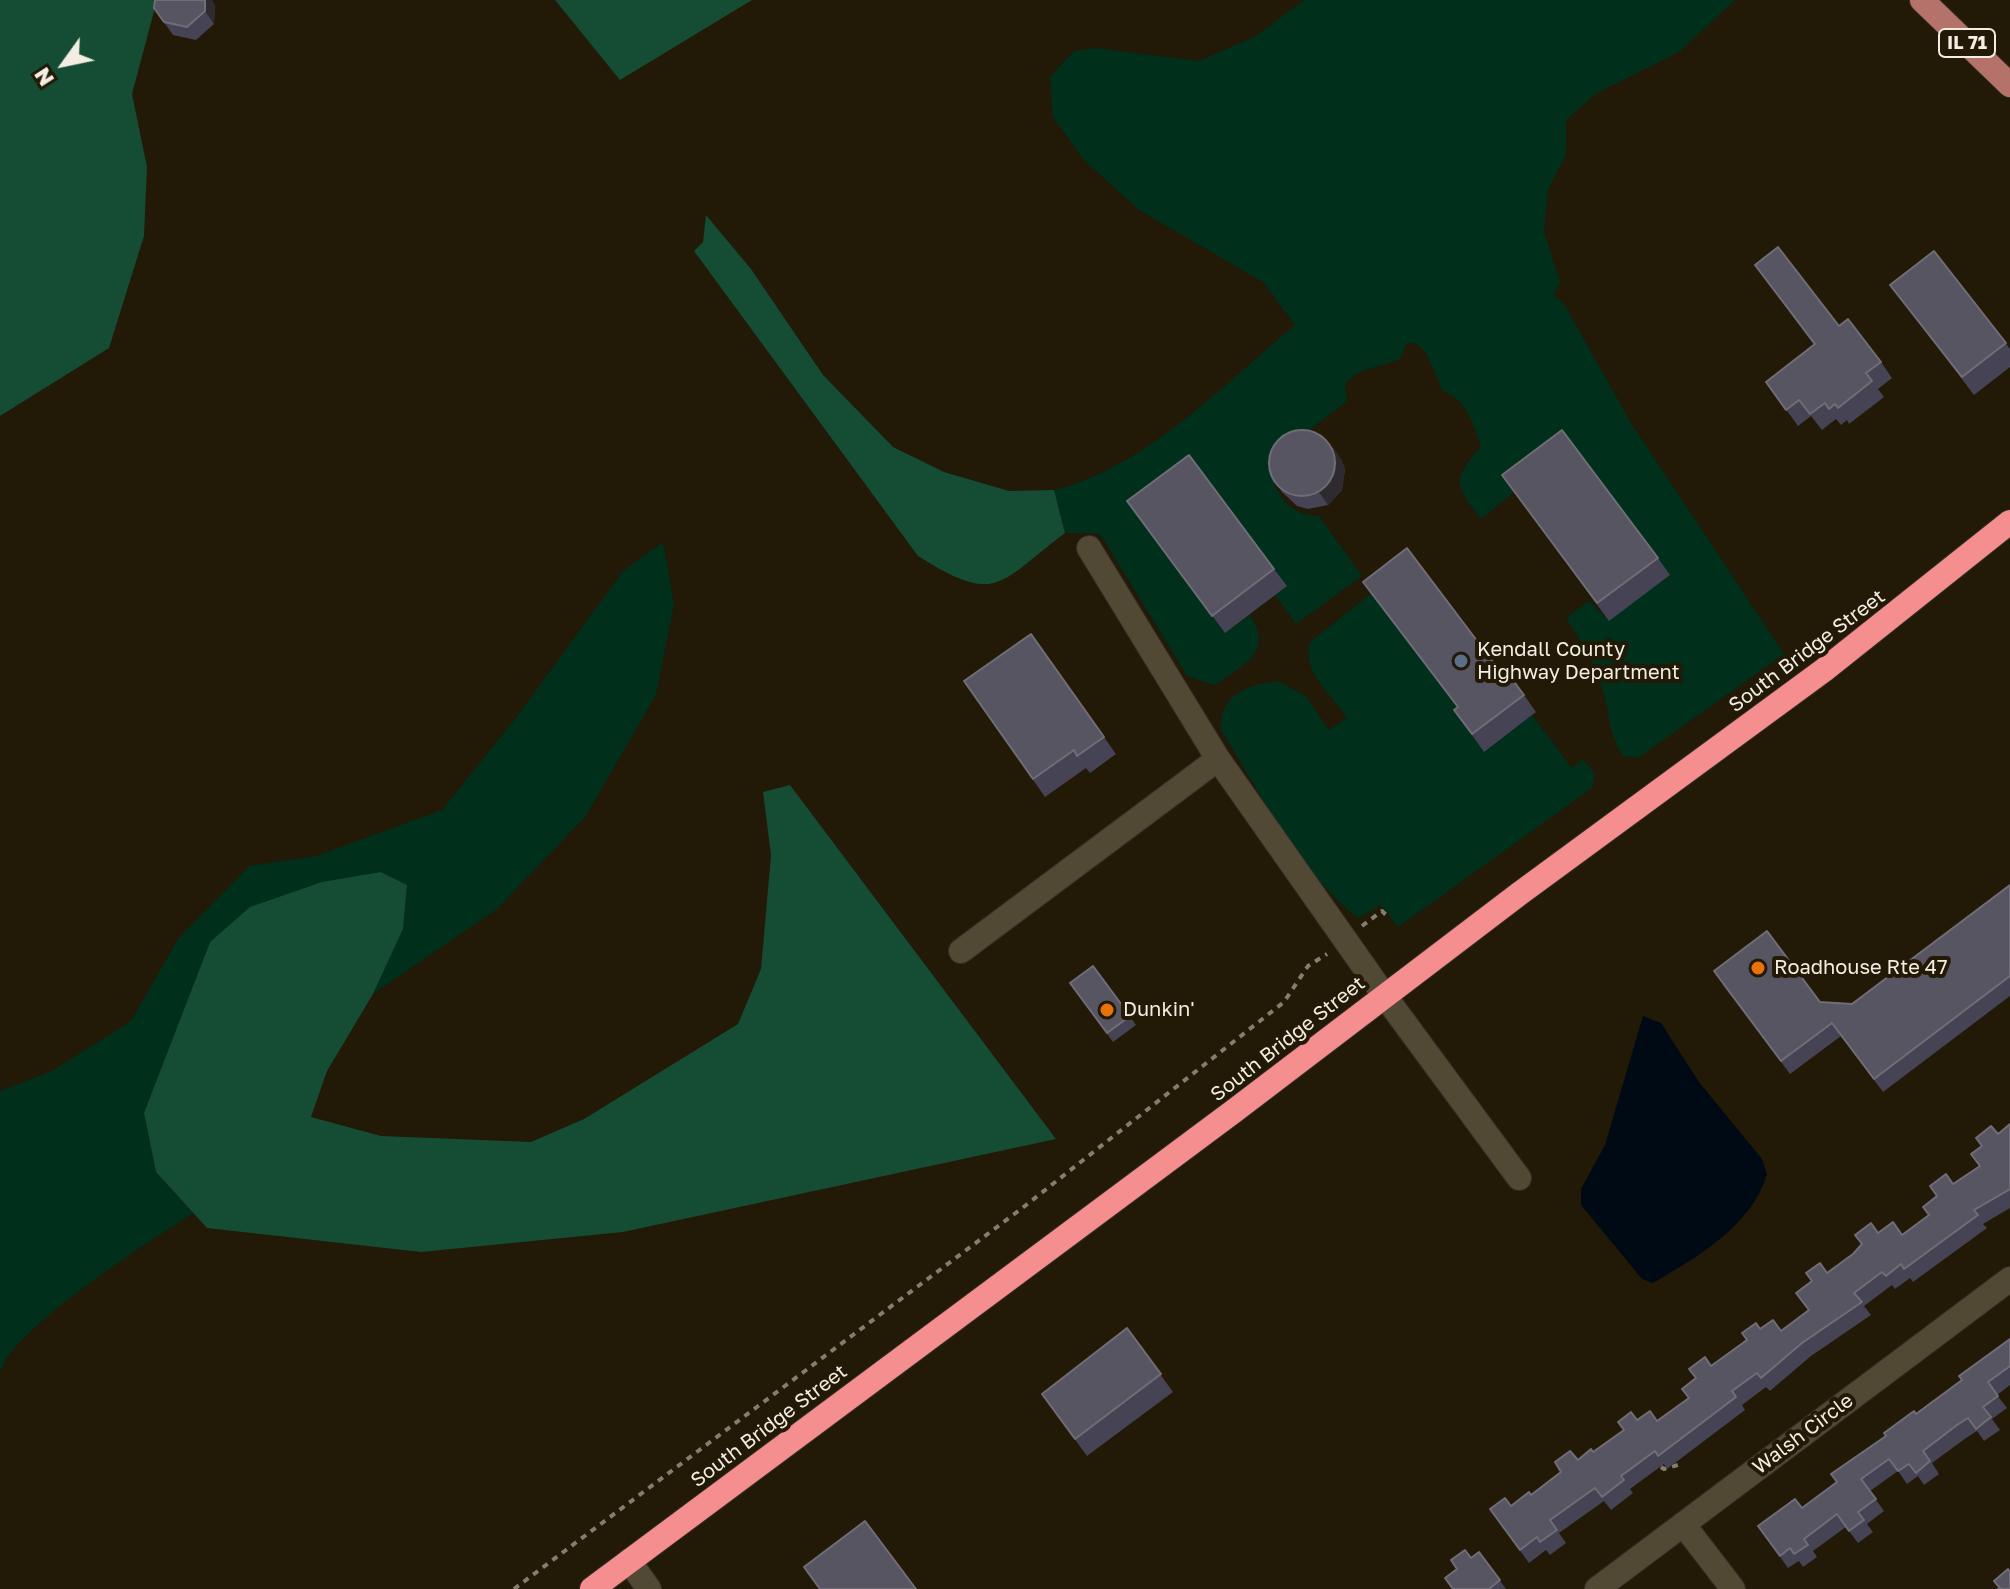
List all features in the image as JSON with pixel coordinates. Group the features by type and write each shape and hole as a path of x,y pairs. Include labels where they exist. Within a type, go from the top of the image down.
{"highway":[{"name":"South Bridge Street","path":"592,1589 1384,995 1824,670 2010,522"}],"main road":[{"name":"IL 71","path":"1922,0 2010,85"}],"street":[{"path":"1089,548 1218,759 1384,995 1519,1178"},
{"path":"961,951 1218,759"},
{"name":"Walsh Circle","path":"1597,1589 2010,1279"},
{"path":"1683,1524 1733,1589"},
{"path":"629,1561 649,1589"}],"path":[{"path":"1368,922 1382,911 1386,915"},
{"path":"514,1589 1021,1209 1284,1002 1308,966 1324,956"},
{"path":"1661,1467 1678,1465"}],"green space":[{"path":"0,0 157,0 132,94 147,167 144,236 109,348 0,416"},
{"path":"555,0 752,0 620,80"},
{"path":"1304,0 1735,0 1679,52 1597,93 1566,120 1566,155 1548,190 1544,231 1560,283 1553,294 1564,304 1631,423 1784,654 1638,758 1623,756 1612,733 1596,671 1566,618 1589,601 1609,620 1669,575 1514,492 1481,519 1466,499 1460,483 1464,468 1481,447 1475,430 1458,400 1443,391 1426,353 1416,343 1406,344 1401,358 1351,378 1345,384 1347,401 1295,441 1273,475 1283,499 1302,513 1319,516 1362,576 1296,624 1275,595 1249,615 1259,638 1253,656 1215,685 1188,677 1102,537 1096,533 1065,533 1054,490 1088,479 1152,444 1295,325 1263,282 1139,210 1083,159 1053,117 1050,77 1074,51 1096,48 1199,61 1256,36"},
{"path":"706,215 751,269 823,375 893,447 944,472 1009,491 1054,490 1065,533 1010,576 996,582 982,584 965,581 918,556 694,251 703,242"},
{"path":"663,542 674,604 656,695 585,817 497,909 373,994 403,929 407,885 382,872 210,942 144,1113 156,1172 193,1213 54,1311 9,1356 0,1374 0,1091 52,1071 131,1021 178,939 249,866 316,856 442,810 515,719 623,571"},
{"path":"1407,565 1375,599 1470,724 1466,728 1484,751 1532,715 1572,768 1583,759 1595,774 1592,788 1398,927 1381,905 1358,918 1317,878 1282,830 1221,730 1221,718 1230,700 1238,694 1257,685 1279,681 1307,697 1329,730 1347,718 1314,673 1308,653 1310,642"},
{"path":"790,785 1056,1139 623,1232 421,1252 207,1228 156,1172 144,1113 210,942 250,907 322,882 381,872 407,885 403,929 373,994 327,1071 311,1117 381,1136 531,1142 584,1119 738,1024 761,969 771,855 763,792"}],"shaded area":[{"path":"1643,1016 1661,1023 1699,1082 1762,1159 1767,1174 1760,1192 1736,1224 1704,1251 1653,1283 1642,1279 1581,1205 1581,1189 1605,1145"}],"building":[{"path":"155,0 205,0 205,11 187,27 164,22 154,8"},
{"path":"1778,247 1839,326 1848,319 1881,362 1866,373 1872,381 1838,408 1835,404 1829,409 1825,403 1810,414 1799,400 1786,410 1766,382 1815,344 1755,265"},
{"path":"1934,251 2006,343 1962,377 1890,285"},
{"path":"1302,430 1315,432 1325,440 1333,450 1333,476 1325,486 1315,494 1302,496 1289,494 1279,486 1271,476 1269,463 1271,450 1279,440 1289,432"},
{"path":"1562,430 1658,558 1597,603 1502,475"},
{"path":"1189,455 1274,569 1212,616 1127,501"},
{"path":"1407,548 1502,674 1506,671 1524,695 1472,734 1454,710 1458,707 1363,582"},
{"path":"1031,634 1104,737 1077,756 1074,750 1033,779 964,681"},
{"path":"2010,885 2010,976 1874,1079 1832,1023 1781,1061 1714,971 1767,931 1820,1002 1852,1004"},
{"path":"1093,966 1130,1016 1107,1033 1070,983"},
{"path":"2010,1124 2010,1189 1974,1210 1978,1215 1904,1269 1901,1264 1886,1276 1882,1272 1854,1293 1862,1302 1802,1343 1761,1378 1757,1373 1732,1391 1736,1397 1658,1456 1655,1451 1621,1476 1624,1480 1602,1497 1595,1488 1550,1520 1557,1530 1540,1542 1537,1537 1520,1550 1490,1509 1505,1498 1511,1506 1529,1492 1531,1495 1561,1472 1555,1462 1570,1451 1578,1460 1591,1449 1593,1452 1624,1430 1618,1422 1631,1412 1637,1420 1650,1411 1657,1421 1689,1398 1682,1389 1696,1378 1689,1369 1705,1357 1711,1366 1747,1340 1742,1333 1756,1323 1760,1329 1773,1320 1781,1331 1809,1310 1796,1293 1812,1281 1806,1273 1820,1263 1827,1273 1853,1254 1862,1244 1855,1235 1871,1223 1878,1233 1893,1222 1902,1235 1929,1215 1923,1207 1937,1196 1930,1186 1946,1174 1953,1184 1980,1166 1971,1154 1982,1146 1976,1138 1991,1126 1998,1134"},
{"path":"1127,1328 1161,1374 1075,1439 1042,1394"},
{"path":"2010,1339 2010,1366 1988,1382 1998,1396 1983,1407 1991,1417 1976,1429 1968,1418 1957,1425 1923,1451 1930,1461 1916,1473 1909,1464 1898,1471 1889,1459 1861,1479 1876,1499 1858,1512 1864,1520 1849,1531 1837,1514 1804,1539 1808,1545 1794,1554 1790,1548 1780,1556 1758,1526 1795,1499 1802,1508 1837,1482 1831,1474 1886,1436 1884,1433 1914,1411 1916,1414 1962,1380 1959,1376"},
{"path":"865,1521 916,1589 820,1589 804,1567"},
{"path":"1465,1550 1471,1558 1479,1552 1500,1580 1489,1589 1453,1589 1445,1578 1457,1569 1451,1560"},
{"path":"2008,1569 2010,1589 1998,1589 1994,1581"}],"place":[{"name":"Kendall County Highway Department","path":"1461,661"},
{"name":"Roadhouse Rte 47","path":"1758,968"},
{"name":"Dunkin'","path":"1107,1010"}]}
